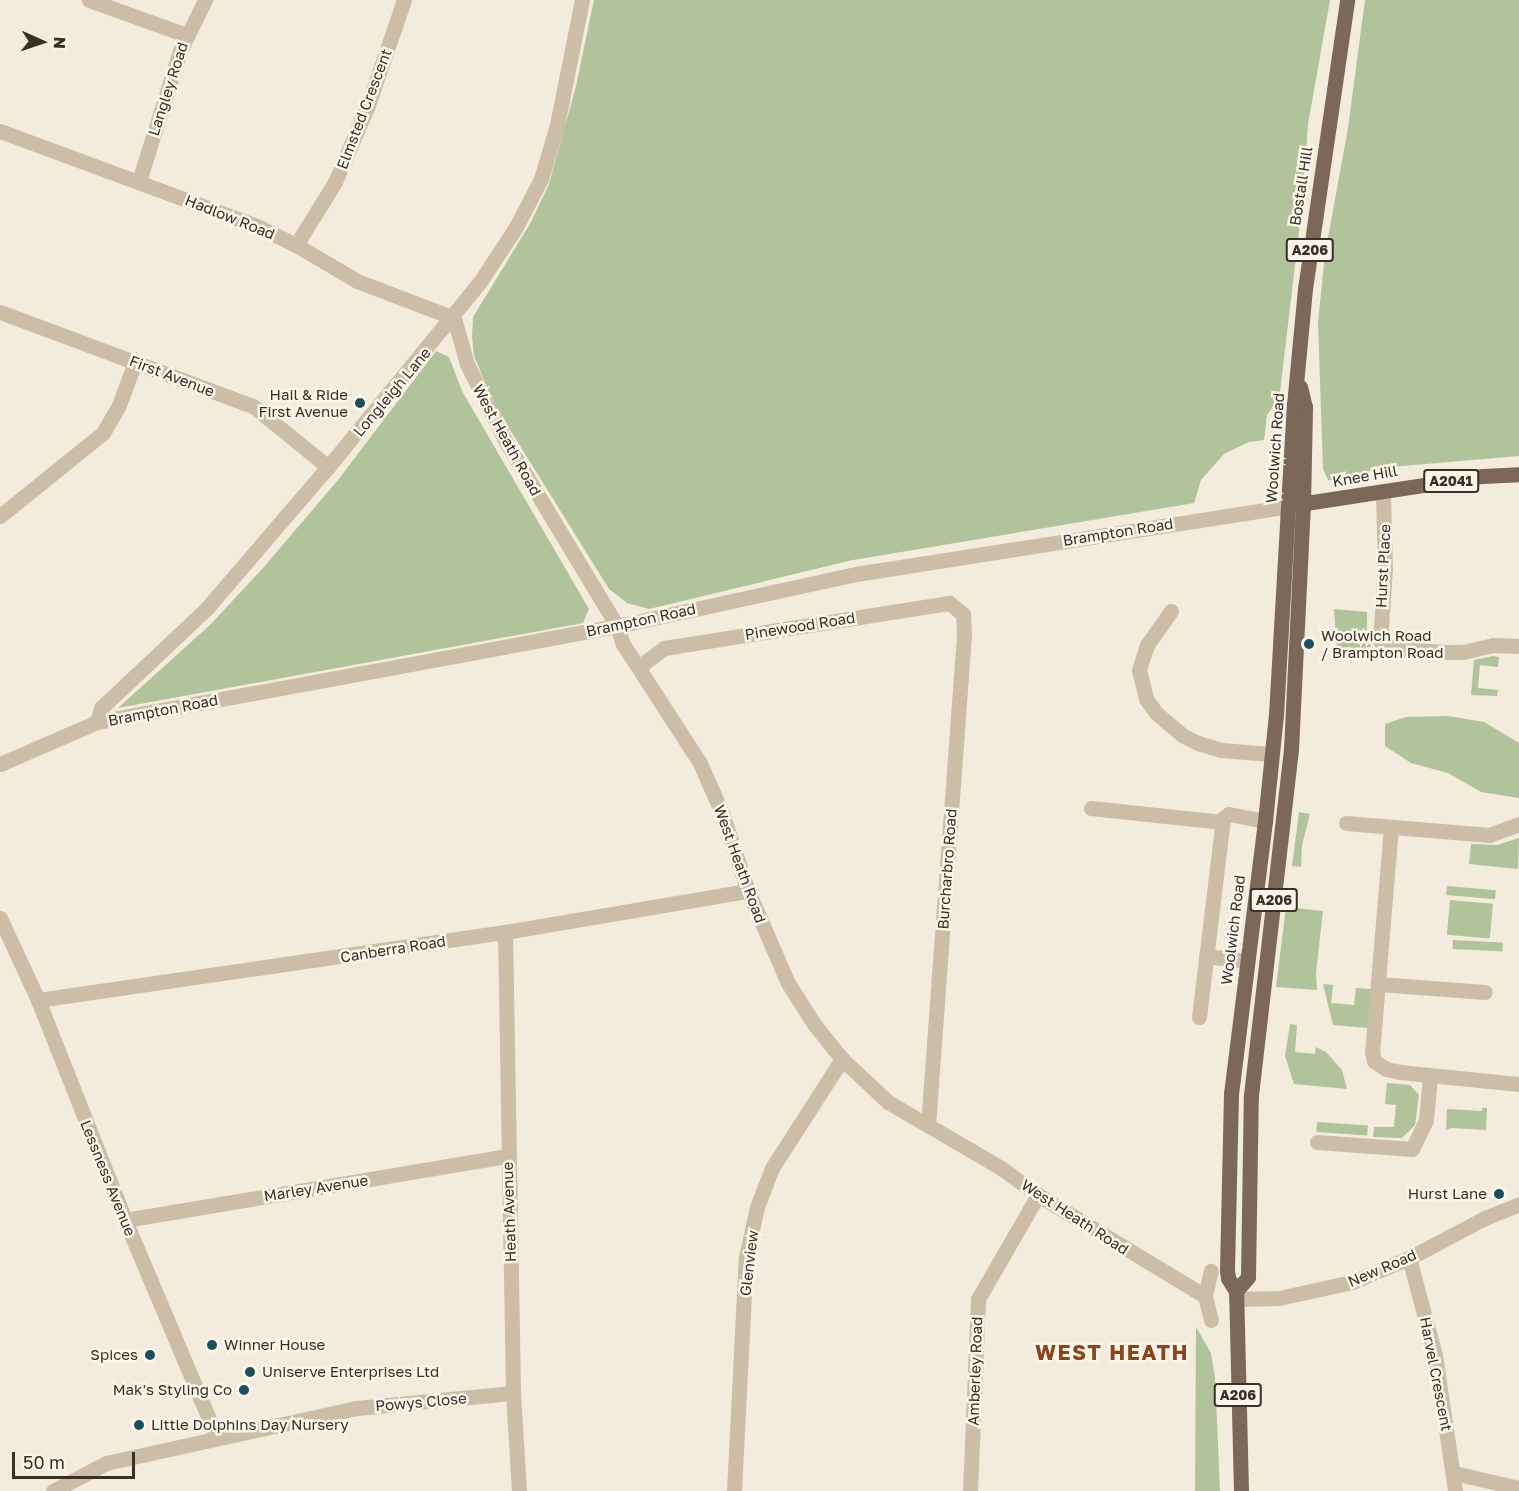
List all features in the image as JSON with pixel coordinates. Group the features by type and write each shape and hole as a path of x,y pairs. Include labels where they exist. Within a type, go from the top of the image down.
{"main road":[{"name":"Bostall Hill","path":"1298,378 1308,266 1347,0"},
{"name":"Woolwich Road","path":"1241,1491 1236,1295 1227,1270 1231,1094 1265,821 1296,505 1305,407 1298,378"},
{"name":"Knee Hill","path":"1296,505 1383,494 1414,486 1519,474"},
{"name":"Woolwich Road","path":"1236,1295 1248,1277 1251,1095 1290,760 1296,505"}],"street":[{"path":"89,0 186,35"},
{"name":"Langley Road","path":"139,181 186,35 205,0"},
{"name":"Elmsted Crescent","path":"296,244 335,182 368,105 404,0"},
{"name":"Longleigh Lane","path":"97,722 101,708 207,608 328,467 454,318 516,227 541,179 558,125 582,0"},
{"name":"Hadlow Road","path":"0,131 259,227 296,244 357,281 454,318"},
{"name":"First Avenue","path":"0,312 253,406 328,467"},
{"name":"West Heath Road","path":"454,318 467,364 506,442 617,626 623,644 640,666 700,763 722,813 748,891 788,983 814,1024 842,1059 888,1102 1001,1168 1038,1195 1205,1296"},
{"path":"0,516 103,433 119,405 135,362"},
{"name":"Hurst Place","path":"1383,494 1385,546 1380,641 1392,648 1445,652 1463,652 1493,645 1519,646"},
{"name":"Brampton Road","path":"0,764 97,722 617,626 856,574 1296,505"},
{"name":"Pinewood Road","path":"640,666 664,648 949,603 963,614"},
{"path":"1172,610 1147,645 1139,670 1146,699 1156,713 1182,735 1198,743 1221,750 1271,754"},
{"name":"Burcharbro Road","path":"928,1124 963,647 963,614"},
{"path":"1091,808 1222,822"},
{"path":"1199,1017 1222,822 1228,814 1265,821"},
{"path":"1346,823 1489,835 1519,824"},
{"path":"1391,827 1374,1061 1386,1070 1430,1077 1519,1084"},
{"name":"Canberra Road","path":"38,1000 505,932 748,891"},
{"name":"Lessness Avenue","path":"0,918 38,1000 125,1220 217,1438"},
{"name":"Heath Avenue","path":"505,932 513,1393 519,1491"},
{"path":"1206,956 1247,961"},
{"path":"1379,984 1485,992"},
{"name":"Glenview","path":"734,1491 746,1257 757,1207 772,1168 842,1059"},
{"path":"1317,1142 1412,1149 1426,1120 1430,1077"},
{"name":"Marley Avenue","path":"125,1220 508,1156"},
{"name":"Amberley Road","path":"970,1491 978,1299 1038,1195"},
{"name":"New Road","path":"1236,1295 1272,1299 1334,1287 1409,1258 1485,1218 1519,1204"},
{"name":"Harvel Crescent","path":"1409,1258 1435,1355 1455,1491"},
{"path":"1211,1271 1205,1296 1211,1320"},
{"name":"Powys Close","path":"53,1491 106,1462 357,1408 513,1393"},
{"path":"1454,1473 1519,1488"}],"green space":[{"path":"594,0 1330,0 1308,124 1303,198 1280,392 1277,401 1267,415 1264,440 1249,442 1224,454 1201,480 1194,503 853,560 649,609 627,603 609,589 494,404 474,356 472,337 473,317 531,222 549,184 576,86"},
{"path":"1365,0 1519,0 1519,456 1379,468 1337,481 1328,480 1323,469 1318,322 1325,254 1348,128"},
{"path":"436,351 449,357 462,391 589,609 583,623 118,708 211,624 263,568 338,480"},
{"path":"1334,609 1367,612 1367,637 1371,647 1337,650"},
{"path":"1499,657 1498,667 1480,665 1478,688 1498,690 1497,696 1471,695 1474,660"},
{"path":"1448,716 1484,722 1519,743 1519,798 1481,792 1448,773 1411,763 1385,746 1385,724 1406,717"},
{"path":"1299,812 1310,814 1302,845 1301,867 1292,866"},
{"path":"1519,838 1518,869 1469,864 1471,844 1497,845"},
{"path":"1447,886 1496,890 1495,899 1446,895"},
{"path":"1450,900 1493,904 1490,939 1447,935"},
{"path":"1286,907 1323,911 1316,973 1317,990 1276,987"},
{"path":"1453,940 1503,943 1502,952 1453,949"},
{"path":"1323,984 1333,985 1331,1003 1354,1005 1356,988 1372,989 1368,1028 1333,1025"},
{"path":"1290,1024 1297,1025 1295,1052 1315,1054 1316,1047 1326,1052 1342,1070 1347,1089 1294,1084 1285,1056"},
{"path":"1387,1083 1410,1085 1419,1095 1415,1125 1402,1138 1373,1137 1374,1127 1394,1127 1396,1105 1385,1104"},
{"path":"1482,1108 1487,1108 1486,1130 1452,1128 1446,1130 1447,1109 1482,1111"},
{"path":"1317,1122 1368,1126 1367,1136 1316,1132"},
{"path":"1196,1327 1211,1353 1215,1377 1220,1491 1195,1491"}],"place":[{"name":"Hail & Ride First Avenue","path":"360,403"},
{"name":"Woolwich Road / Brampton Road","path":"1309,644"},
{"name":"Hurst Lane","path":"1499,1194"},
{"name":"Winner House","path":"212,1345"},
{"name":"Spices","path":"150,1355"},
{"name":"Uniserve Enterprises Ltd","path":"250,1372"},
{"name":"Mak's Styling Co","path":"244,1390"},
{"name":"Little Dolphins Day Nursery","path":"139,1425"}],"district":[{"name":"WEST HEATH","path":"1112,1352"}]}
